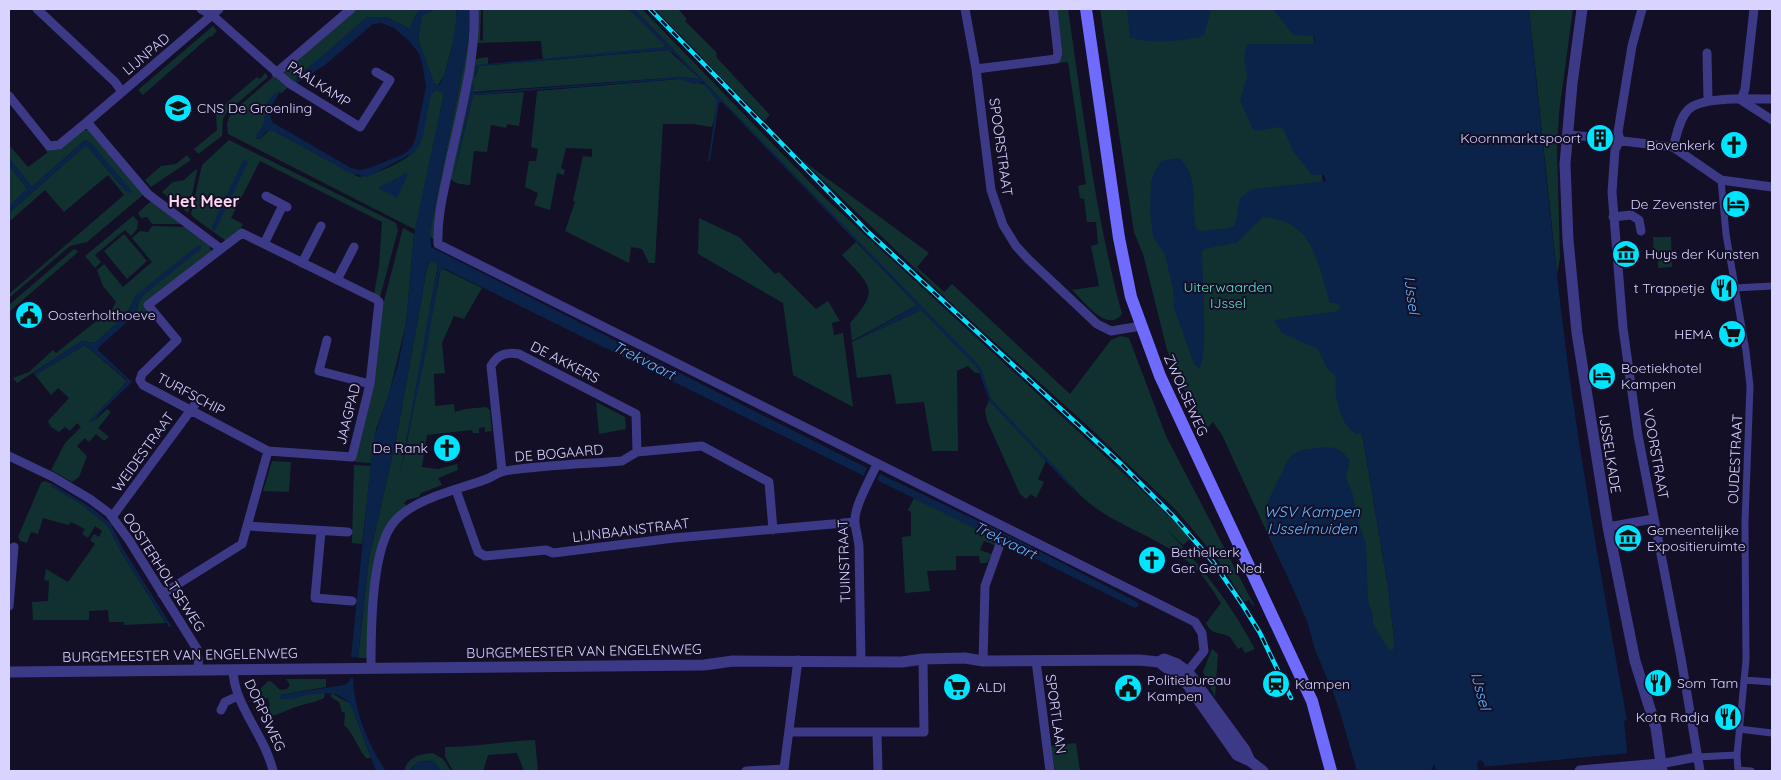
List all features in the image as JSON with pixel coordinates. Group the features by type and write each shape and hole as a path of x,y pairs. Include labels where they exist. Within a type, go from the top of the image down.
{"main road":[{"name":"ZWOLSEWEG","path":"1086,9 1119,238 1131,297 1160,376 1312,701 1331,771"}],"street":[{"path":"37,9 115,82 122,92"},
{"path":"200,9 216,12"},
{"path":"276,73 351,9"},
{"path":"474,9 472,49 438,220 438,244 1195,622 1202,632 1204,651 1185,675"},
{"name":"SPOORSTRAAT","path":"965,9 976,69 991,190 996,210 1016,246 1097,324 1111,331 1141,326"},
{"path":"976,69 1056,59 1058,54 1053,9"},
{"name":"IJSSELKADE","path":"1582,9 1567,135 1568,231 1577,333 1608,527 1635,661 1656,728 1661,767"},
{"name":"VOORSTRAAT","path":"1642,9 1628,67 1618,132 1620,140 1615,150 1612,192 1613,216 1625,346 1653,519 1700,771"},
{"path":"1741,100 1745,89 1754,9"},
{"name":"LIJNPAD","path":"9,96 46,144 52,147 59,146 216,12"},
{"name":"PAALKAMP","path":"216,12 276,73 360,127 390,80 376,72"},
{"path":"1707,53 1708,100"},
{"path":"1673,146 1686,111 1696,104 1708,100 1772,99"},
{"path":"1741,100 1772,120"},
{"path":"87,122 148,194 221,249"},
{"path":"1567,135 1593,137"},
{"path":"1606,139 1673,146 1721,180 1772,187"},
{"name":"OUDESTRAAT","path":"1721,180 1726,234 1750,386 1745,522 1746,630 1744,680 1738,729 1738,771"},
{"path":"264,244 285,206 266,196"},
{"path":"1613,216 1631,215 1639,220 1642,231"},
{"path":"302,263 321,226"},
{"name":"JAAGPAD","path":"221,249 242,233 379,302 370,384 352,457 268,451"},
{"path":"337,280 354,247"},
{"name":"TURFSCHIP","path":"221,249 148,305 177,340 142,374 141,382 193,406 268,451"},
{"path":"1735,288 1772,286"},
{"path":"327,340 318,370 370,384"},
{"name":"DE AKKERS","path":"502,471 491,366 496,357 509,352 519,354 636,414 637,452"},
{"name":"WEIDESTRAAT","path":"112,517 193,406"},
{"name":"DE BOGAARD","path":"371,668 376,584 382,548 387,532 400,516 414,506 502,471 622,461 637,452 702,446 769,482 773,530"},
{"path":"162,594 242,544 268,451"},
{"name":"OOSTERHOLTSEWEG","path":"9,456 46,473 86,496 112,517 197,649 199,670"},
{"name":"TUINSTRAAT","path":"861,662 859,546 858,530 855,522 857,508 877,464"},
{"name":"LIJNBAANSTRAAT","path":"456,490 478,552 485,556 546,550 553,553 674,538 855,522"},
{"path":"1608,527 1653,519"},
{"path":"247,526 348,532"},
{"path":"321,531 315,598 352,600"},
{"path":"983,662 985,586 1000,544"},
{"path":"9,606 14,547"},
{"name":"BURGEMEESTER VAN ENGELENWEG","path":"9,672 371,668 396,666 704,665 724,661 798,660 923,663 967,658 983,662 1139,660 1159,662 1185,675 1234,752 1263,771"},
{"path":"746,771 786,770 798,660"},
{"name":"SPORTLAAN","path":"1036,661 1050,771"},
{"path":"790,732 866,730 876,733 924,732 923,663"},
{"name":"DORPSWEG","path":"233,670 234,685 238,696 262,739 274,771"},
{"path":"1744,680 1772,682"},
{"path":"221,710 225,702 238,696"},
{"path":"1738,729 1772,732"},
{"path":"876,733 878,771"},
{"path":"1580,771 1641,766 1661,767 1697,758 1737,755"},
{"path":"1738,771 1751,771"}],"green space":[{"path":"355,9 421,9 415,16 410,29 386,17 367,17 330,51 297,76 296,81 298,82 296,83 285,74 285,70"},
{"path":"436,9 456,9 457,28 444,76 438,85 433,84 418,39 422,15"},
{"path":"469,9 472,9 473,29 434,239 430,237 430,231 469,38"},
{"path":"476,9 481,9 480,40 483,41 483,9 629,9 665,45 664,48 543,60 541,41 476,43"},
{"path":"634,9 642,9 825,198 1133,482 1191,538 1183,545 1163,526 1214,584 1255,649 1245,653 1242,647 1238,649 1230,637 1216,633 1208,627 1206,623 1221,603 1197,570 1166,547 1107,515 1080,495 991,399 978,365"},
{"path":"655,9 678,9 687,19 685,21 716,52 717,58 770,115 764,121"},
{"path":"1057,9 1068,9 1097,200 1122,314 1116,319 1110,320 1096,314 1072,290 1099,286 1091,246 1098,244 1096,222 1087,222 1084,199 1080,198 1078,186 1086,184 1068,62 1058,63 1063,56"},
{"name":"Uiterwaarden IJssel","path":"1100,9 1312,9 1322,176 1340,303 1388,587 1410,771 1354,752 1310,625 1222,435 1213,422 1203,433 1167,350 1143,254 1134,232"},
{"path":"1529,9 1573,9 1559,113 1557,149 1560,258 1557,275"},
{"path":"213,26 217,31 211,37 143,95 138,90"},
{"path":"668,50 698,79 681,77 473,92 453,180 473,95 524,92 519,126 507,124 506,128 491,125 487,152 474,151 470,185 455,183 449,176 473,63 476,59 488,57 488,65 476,65 475,78 479,66"},
{"path":"265,73 268,77 227,112 223,119 222,136 198,154 194,149 217,130 216,112 257,77 260,79"},
{"path":"274,76 288,87 282,93 276,93 267,103 264,123 256,139 261,138 270,129 359,177 373,174 396,164 415,150 423,135 431,94 436,90 444,93 416,230 228,134 227,123 231,113"},
{"path":"680,79 697,82 711,89 717,99 716,113 712,127 693,124 663,124 655,263 649,263 642,249 631,247 629,263 565,231 575,202 573,201 583,156 592,157 592,149 566,148 561,168 565,170 564,175 557,173 550,210 534,205 538,193 525,187 529,161 536,161 538,149 531,147 537,91"},
{"path":"83,130 90,130 144,194 87,242 70,246 9,298 9,294 124,195 108,175 64,212 45,190 9,222 9,213 86,145 127,192 91,143 85,140 33,186 31,186 9,158 9,145 28,167 47,153 44,146 50,150 59,150"},
{"path":"229,140 396,223 398,230 380,297 374,294 379,266 382,222 260,161 231,218 243,224 240,230 226,241 193,217 191,214 202,165"},
{"path":"187,155 191,160 151,187 145,180 161,166 176,164"},
{"path":"802,160 929,253 917,267 944,292 952,284 1070,394 1111,340 1120,336 1129,338 1166,436 1254,605 1249,600 1245,602 1215,556 1177,511 1090,428 950,302"},
{"path":"9,165 27,189 9,207"},
{"path":"196,169 188,213 162,192 173,182 184,180"},
{"path":"151,201 181,224 152,224 147,217 141,218 138,213"},
{"path":"133,216 138,221 137,229 131,236 125,230 95,255 101,262 95,268 85,256"},
{"path":"699,218 739,237 775,274 779,272 816,309 828,301 840,321 832,323 834,335 843,333 853,407 793,375 783,303 698,254"},
{"path":"152,226 186,227 209,244 211,251 144,305 152,316 147,320 140,312 137,313 137,308 141,298 152,287 136,295 127,314 95,343 82,341 17,383 13,378 29,372 53,350 56,353 113,308 116,302 103,286 97,270 104,264 123,287 152,262 132,238 140,231 148,232"},
{"path":"403,228 414,234 406,324 388,398 376,429 371,463 355,462 374,385 381,304 384,301"},
{"path":"124,234 147,261 127,279 104,251"},
{"path":"1653,237 1671,237 1672,267 1658,268 1658,257 1654,257"},
{"path":"856,242 917,305 852,341 850,323 866,302 868,294 865,281 842,255"},
{"path":"74,249 78,251 77,253 9,312 9,305"},
{"path":"431,261 438,264 400,478 441,268 482,288 464,319 454,316 442,343 445,373 434,374 435,406 454,404 455,412 486,407 490,410 492,431 485,432 485,427 479,428 479,433 473,433 472,430 427,435 422,467 438,469 457,464 458,470 438,478 442,485 421,493 419,497 407,500 404,503 407,506 385,529 367,658 358,658 369,558 396,440 427,268"},
{"path":"921,310 973,362 981,373 975,373 968,366 957,371 958,451 932,451 924,402 896,404 891,374 857,378 852,342"},
{"path":"85,345 127,381 92,423 107,409 111,412 98,428 109,437 104,441 96,434 89,442 85,438 77,446 87,456 79,477 72,482 51,470 65,443 81,427 77,423 70,431 65,427 59,432 51,427 48,421 69,398 58,388 51,395 35,375"},
{"path":"989,400 1046,461 1038,479 1044,482 1036,498 1031,494 1026,499 1020,494 987,421 985,410"},
{"path":"596,402 625,417 626,429 599,434"},
{"path":"272,461 291,462 289,492 263,491"},
{"path":"354,465 371,466 362,544 352,543"},
{"path":"44,481 53,484 51,486 81,504 108,526 120,550 166,623 124,625 124,622 109,622 108,610 89,611 89,620 33,620 32,602 48,601 49,581 44,580 46,569 68,582 95,544 90,540 94,534 99,537 102,531 95,526 88,538 82,534 85,529 71,522 68,525 43,518 38,534 31,532 27,543 20,541 18,537 41,483"},
{"path":"914,498 1000,540 997,546 984,541 980,550 992,554 987,563 980,563 979,556 956,556 956,570 927,571 930,591 905,593 902,537 911,536 911,512 908,510"},
{"path":"1212,649 1218,654 1215,697 1203,672"},
{"path":"286,679 326,679 326,687 280,695 296,696 325,692 324,698 297,706 277,715 266,717 264,707 270,706 268,698 262,699 259,690 268,681 272,682 280,690 287,689 290,685"},
{"path":"331,693 351,704 371,758 366,758 344,725 345,713 342,712 339,702 331,697"},
{"path":"535,740 538,771 524,771 517,753 488,755 483,771 453,771 445,757 445,747"},
{"path":"1076,743 1080,771 1055,771 1051,746"},
{"path":"433,753 443,759 451,771 442,771 434,762 427,761 417,763 410,771 404,771 411,759 423,754"}],"water":[{"name":"Trekvaart","path":"421,9 436,9 422,16 418,39 435,85 440,85 452,48 456,9 469,9 469,38 430,231 431,247 867,468 864,476 443,268 439,275 427,348 399,478 438,265 431,261 427,268 396,440 369,558 358,657 351,657 373,441 398,365 406,324 414,234 444,93 436,90 431,94 423,136 415,152 367,177 350,173 274,131 266,131 259,140 256,136 263,123 266,107 270,99 281,91 269,109 272,122 351,168 360,170 369,168 404,154 412,147 416,136 426,86 422,62 418,52 394,28 381,23 373,24 325,65 298,82 295,79 367,17 386,17 410,29 415,16"},
{"path":"629,9 634,9 974,360 982,371 991,399 1060,472 1079,496 990,402 978,369 921,310 852,342 917,305 722,102 719,103 710,161 708,161 717,100 702,82 694,84 680,79 473,95 453,180 472,83 474,84 473,92 475,93 681,77 698,79 673,53 665,50 479,66 474,77 476,65 665,47"},
{"path":"1127,9 1211,9 1204,36 1177,41 1156,42 1130,37"},
{"path":"1273,9 1529,9 1571,388 1590,513 1627,720 1624,721 1629,771 1485,771 1484,763 1480,760 1477,763 1478,771 1437,771 1434,764 1431,771 1357,771 1336,699 1315,650 1307,621 1269,534 1266,517 1268,502 1286,462 1297,452 1327,447 1335,448 1350,460 1346,478 1352,492 1360,528 1366,543 1368,600 1373,615 1373,624 1389,650 1393,650 1395,645 1388,587 1362,433 1356,434 1345,423 1337,400 1336,376 1327,368 1318,349 1282,333 1274,320 1339,311 1340,306 1337,303 1330,303 1317,259 1304,235 1294,226 1280,220 1263,217 1236,243 1204,249 1202,252 1204,350 1199,368 1194,364 1174,308 1173,289 1165,254 1153,237 1150,209 1151,183 1161,161 1179,158 1186,165 1194,191 1196,228 1200,231 1229,228 1235,225 1240,198 1253,189 1326,181 1324,175 1312,175 1293,151 1284,130 1279,127 1256,131 1252,128 1240,100 1247,77 1244,57 1247,44 1313,44 1315,41 1314,36 1293,35"},
{"path":"85,140 91,143 132,191 131,193 127,192 86,145 9,213 9,207 27,189 9,165 9,158 31,186 33,186"},
{"path":"244,159 248,162 215,231 211,228"},
{"path":"406,173 408,174 397,198 378,188"},
{"path":"198,245 201,245 201,249 142,296 137,306 137,313 99,347 98,350 132,382 90,423 89,421 127,380 85,345 35,375 33,373 82,341 95,343 127,314 136,295"},
{"name":"Trekvaart","path":"880,474 1016,539 1135,601 1139,604 1138,606 1135,608 877,480"},
{"path":"53,484 92,508 111,524 122,547 172,627 169,627 120,550 108,526 81,504 51,486"},
{"path":"350,678 353,678 356,702 363,726 373,750 386,771 376,771 354,712 346,700 340,696 324,693 287,699 279,698 280,695 344,685 350,681"},
{"path":"422,761 434,762 442,771 410,771 416,763"}],"pier":[{"path":"1630,753 1631,771 1482,771 1482,767"}],"railway":[{"path":"650,9 868,232 1121,464 1174,517 1213,562 1242,604 1260,633 1291,698"}],"place":[{"name":"CNS De Groenling","path":"178,108"},
{"name":"Koornmarktspoort","path":"1600,138"},
{"name":"Bovenkerk","path":"1734,145"},
{"name":"De Zevenster","path":"1736,204"},
{"name":"Huys der Kunsten","path":"1626,254"},
{"name":"t Trappetje","path":"1724,288"},
{"name":"Oosterholthoeve","path":"29,315"},
{"name":"HEMA","path":"1732,334"},
{"name":"Boetiekhotel Kampen","path":"1602,376"},
{"name":"De Rank","path":"447,448"},
{"name":"Gemeentelijke Expositieruimte","path":"1628,538"},
{"name":"Bethelkerk Ger. Gem. Ned.","path":"1152,560"},
{"name":"Som Tam","path":"1658,683"},
{"name":"Kampen","path":"1276,684"},
{"name":"ALDI","path":"957,687"},
{"name":"Politiebureau Kampen","path":"1128,688"},
{"name":"Kota Radja","path":"1728,717"}],"district":[{"name":"Het Meer","path":"204,201"}],"water label":[{"name":"IJssel","path":"1412,295"},
{"name":"WSV Kampen IJsselmuiden","path":"1312,520"},
{"name":"IJssel","path":"1481,691"}]}
